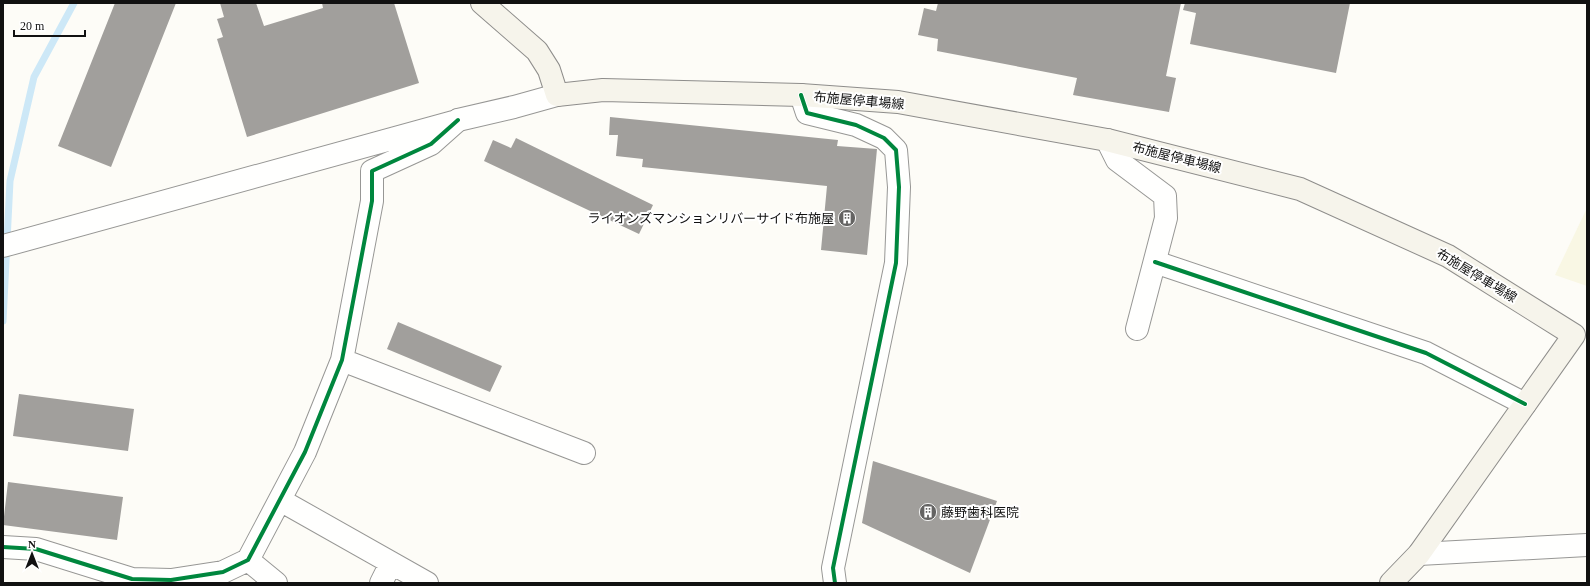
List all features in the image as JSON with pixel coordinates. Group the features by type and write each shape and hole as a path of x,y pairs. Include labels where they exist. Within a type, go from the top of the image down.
{"main road":[{"path":"482,3 537,51 549,70 557,95"},
{"name":"布施屋停車場線","path":"557,95 603,90 801,95 898,102 1107,140 1300,189 1448,256 1581,338 1525,404 1419,554 1390,583"}],"street":[{"path":"3,246 458,120 557,95"},
{"path":"801,95 807,113 856,125 884,138 896,150 899,187 896,263 833,568 835,583"},
{"path":"3,548 36,549 132,579 171,580 223,572 248,560 305,452 342,360 372,201 372,171 431,144 458,120"},
{"path":"1107,140 1117,160 1165,196 1166,218 1137,329"},
{"path":"1154,262 1426,353 1525,404"},
{"path":"342,360 584,453"},
{"path":"280,500 427,583"},
{"path":"1419,554 1587,545"},
{"path":"248,560 276,583"},
{"path":"381,583 391,563"}],"shaded area":[{"path":"1587,208 1587,286 1555,275"}],"building":[{"path":"115,3 176,3 111,167 58,146"},
{"path":"220,3 256,3 264,26 323,8 322,3 394,3 419,83 247,137 217,39 223,37 217,19 224,17"},
{"path":"938,3 1181,3 1166,76 1176,78 1169,112 1073,95 1077,78 937,51 938,39 918,35 924,8 936,11"},
{"path":"1185,3 1350,3 1336,73 1190,44 1196,13 1183,10"},
{"name":"ライオンズマンションリバーサイド布施屋","path":"610,117 838,140 837,146 877,149 867,255 821,250 827,186 642,167 643,159 616,156 618,135 609,135"},
{"path":"516,138 653,205 639,234 484,161 493,140 511,148"},
{"path":"398,322 502,366 490,392 387,349"},
{"path":"19,394 134,409 128,451 13,436"},
{"name":"藤野歯科医院","path":"873,461 997,501 970,573 862,523"},
{"path":"8,482 123,497 117,540 3,525"}],"waterway":[{"path":"3,321 10,181 34,77 74,3"}],"cycle path":[{"path":"801,95 807,113 856,125 884,138 896,150 899,187 896,263 833,568 835,583"},
{"path":"3,547 36,549 132,579 171,580 223,572 248,560 305,452 342,360 372,201 372,171 431,144 458,120"},
{"path":"1155,262 1426,353 1525,404"}],"place":[{"name":"ライオンズマンションリバーサイド布施屋","path":"847,218"},
{"name":"藤野歯科医院","path":"928,512"}]}
